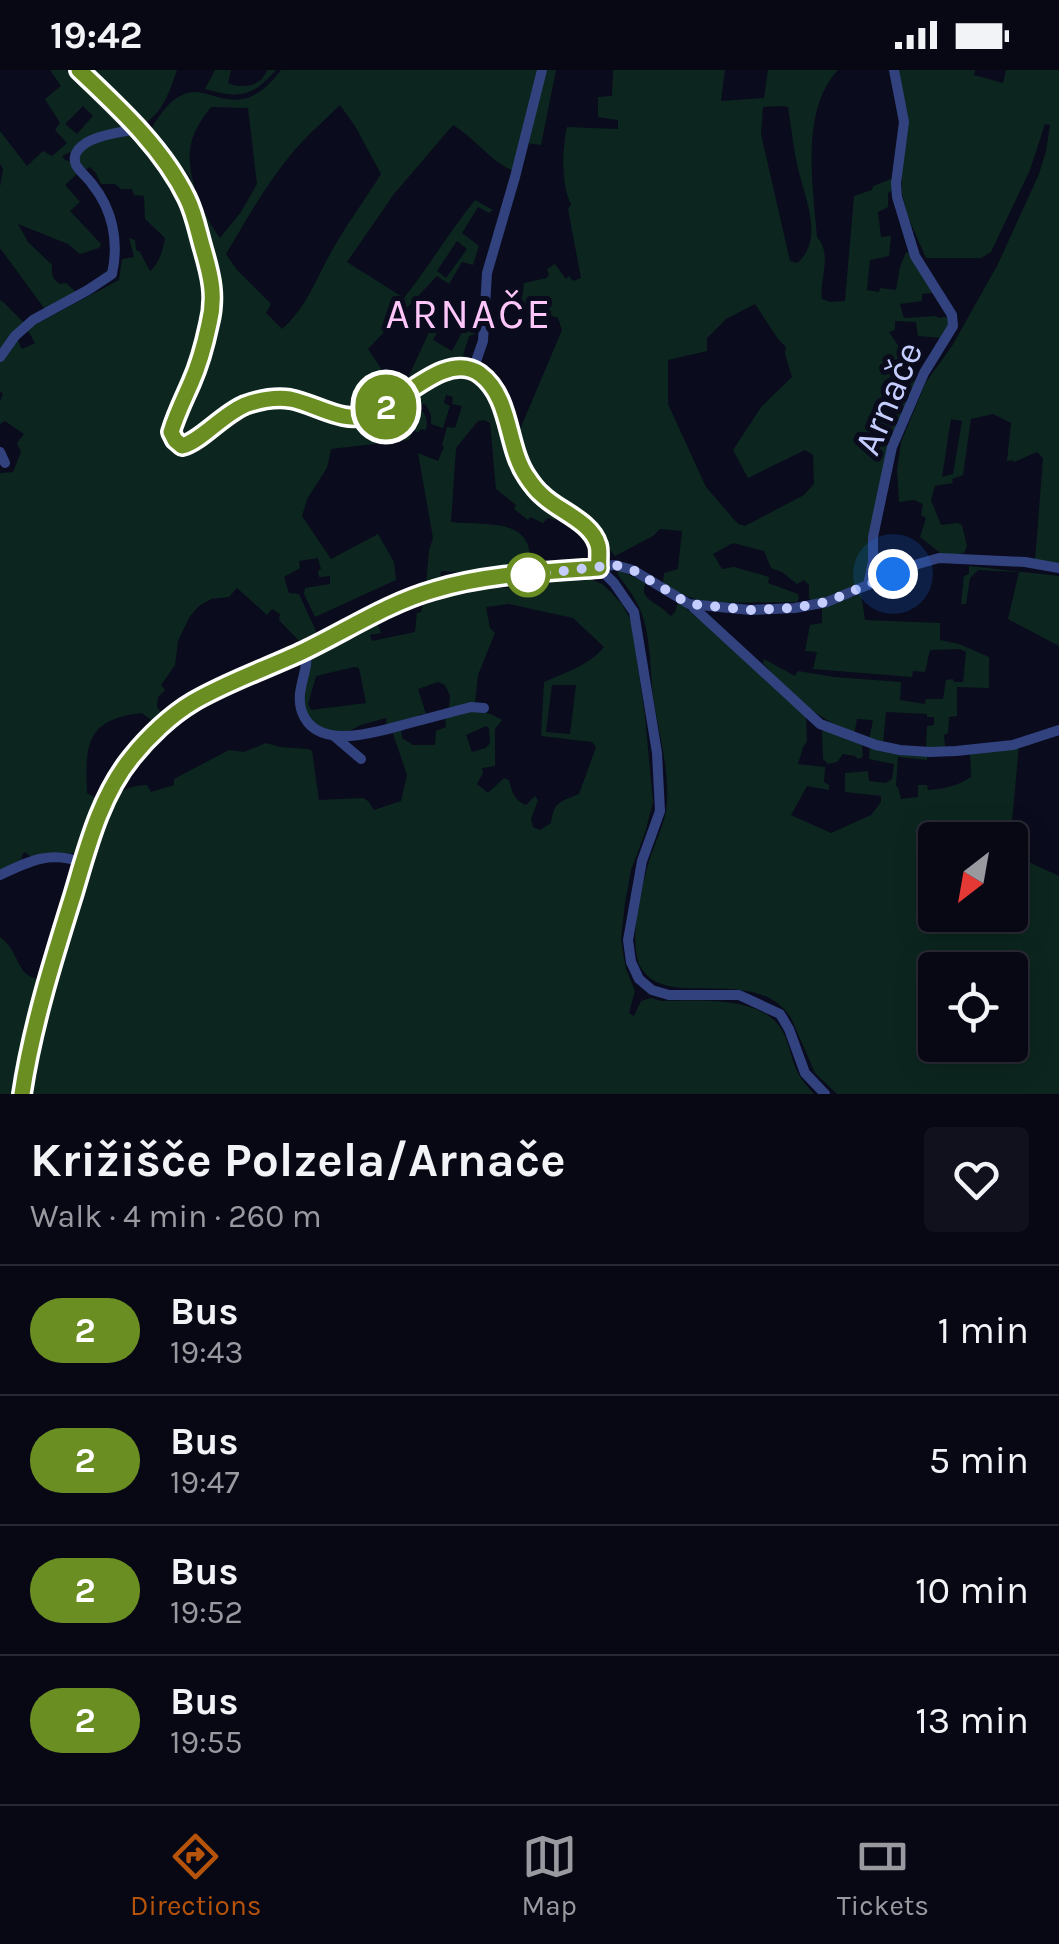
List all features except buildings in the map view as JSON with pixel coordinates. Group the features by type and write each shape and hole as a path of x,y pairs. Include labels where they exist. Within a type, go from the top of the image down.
{"street":[{"path":"79,70 164,160 190,203 214,291 210,323 193,380 171,432 182,446 190,444 222,417 269,398 292,399 350,417 368,416 437,373 459,366 483,376 502,407 524,473 542,496 582,524 598,544 599,568 614,582 634,612 657,753 660,811 642,861 628,940 638,979 652,990 669,995 739,995 780,1014 790,1029 805,1073 825,1094"},
{"path":"473,370 484,340 487,273 542,70"},
{"name":"Arnače","path":"868,585 873,538 892,447 924,373 953,326 952,314 914,256 897,197 904,122 894,70"},
{"path":"0,357 33,320 112,274 116,256 113,224 105,203 76,165 75,158 78,149 92,141 138,129"},
{"path":"689,604 750,610 827,602 939,558 1024,562 1059,568"},
{"path":"22,1094 27,1059 83,863 109,792 132,757 193,702 431,590 473,580 615,565 633,570 689,604 820,724 876,745 900,750 956,751 1014,744 1059,730"},
{"path":"306,650 308,661 300,688 303,715 319,731 350,736 370,734 471,707 484,708"},
{"path":"334,735 361,759"},
{"path":"350,736 364,744"},
{"path":"0,875 37,858 70,858 83,863"}],"green space":[{"path":"50,70 71,70 126,125 72,155 70,152 62,156 72,162 78,173 65,185 80,202 70,211 101,244 99,248 80,254 68,244 18,224 28,242 52,265 55,280 66,283 78,294 47,312 0,248 0,131 27,166 43,151 52,156 67,143 55,130 60,123 45,99 61,86","holes":["83,106 93,116 77,134 65,124"]},
{"path":"84,70 177,70 160,109 140,125"},
{"path":"215,70 231,70 228,83 245,86 261,80 267,70 276,70 260,86 237,95 205,89"},
{"path":"281,70 539,70 514,171 453,125 394,194 347,262 404,298 475,200 493,210 489,213 478,207 462,233 479,246 473,265 462,262 449,284 437,276 368,349 394,388 407,380 431,328 438,331 433,340 452,351 466,325 475,334 469,336 464,360 436,370 368,411 349,411 284,393 258,393 216,415 190,438 183,438 177,429 211,337 215,293 206,239 187,187 190,177 167,149 161,151 149,134 163,111 185,94 243,99 260,91","holes":["340,105 381,174 303,304 282,329 266,313 271,304 226,254 260,197 300,144","211,107 248,108 257,184 220,238 198,196 190,160 193,138","457,241 467,249 446,278 437,271"]},
{"path":"546,70 556,70 541,145 527,143"},
{"path":"613,70 725,70 721,101 764,98 768,70 838,70 818,106 812,149 817,237 825,259 822,299 830,302 845,301 854,196 894,181 895,189 888,193 888,207 878,212 881,237 891,236 889,256 870,260 867,290 896,290 900,267 906,252 910,253 932,293 922,294 922,301 900,304 904,318 949,316 948,327 943,338 918,336 916,322 895,321 895,330 889,332 920,378 899,423 868,539 867,582 853,591 812,601 804,580 797,584 771,568 764,551 733,543 713,554 722,569 734,567 769,577 768,583 798,594 797,602 707,603 681,594 663,583 664,573 678,569 682,531 660,529 615,556 593,526 542,488 524,462 513,431 521,427 562,330 558,318 521,305 524,283 547,278 547,269 555,264 566,279 581,278 564,177 565,136 567,127 618,129 618,120 598,117 598,97 612,96","holes":["763,107 788,107 810,216 810,242 797,263 790,261 761,134","755,304 786,347 792,377 762,406 733,450 748,478 805,450 813,455 814,484 804,495 745,526 738,524 706,487 668,404 668,360 707,351 707,338 726,319"]},
{"path":"898,70 975,70 974,75 1003,83 1006,70 1059,70 1059,565 1035,561 1043,458 1037,452 1007,461 1011,423 993,414 971,419 963,475 952,479 953,483 935,486 931,500 941,525 962,525 967,546 964,553 944,556 920,537 926,518 921,515 923,504 914,500 899,502 897,470 901,442 926,382 952,346 998,264 1039,174 1050,125 1045,124 1030,170 991,252 981,258 926,258 902,194","holes":["951,419 962,421 953,474 942,477"]},
{"path":"134,131 166,170 187,207 206,285 207,320 196,359 165,425 165,444 169,450 177,454 185,451 233,416 264,403 291,405 357,422 378,416 403,401 425,414 426,430 413,430 409,440 331,449 327,468 307,499 302,516 331,559 378,534 394,562 396,580 315,617 305,588 330,584 330,576 319,577 318,558 299,561 300,568 284,577 289,593 299,594 316,631 316,637 301,643 279,620 280,614 272,609 267,615 237,588 229,597 211,599 199,606 178,641 175,665 161,685 165,690 158,697 157,707 164,716 155,723 142,713 123,716 99,728 93,737 87,761 87,793 100,800 80,853 31,857 25,852 21,862 0,870 0,473 13,472 21,452 17,443 24,434 5,421 0,424 0,363 17,339 22,349 35,343 27,329 119,280 122,259 134,257 129,238 135,240 136,250 150,271 158,261 165,238 145,219 144,196 115,184 101,184 96,173 90,167 85,170 79,158 88,146"},
{"path":"0,301 24,323 0,353"},
{"path":"466,371 484,384 491,395 521,475 559,514 555,520 548,518 543,523 530,517 528,520 496,489 490,423 478,421 456,448 451,522 493,525 517,532 525,539 529,551 529,568 486,574 441,571 440,578 426,585 433,538 418,453 438,461 447,427 455,428 462,406 452,404 453,397 446,395 444,403 450,406 443,428 431,424 426,405 411,396 442,374"},
{"path":"969,566 1059,576 1059,646 1008,619 1019,572 978,570 970,578 966,604 961,604"},
{"path":"619,570 646,583 647,597 671,616 678,602 806,717 807,742 798,764 825,767 824,782 829,790 807,786 791,815 831,833 871,815 881,802 881,796 845,792 845,773 868,771 869,781 886,783 892,779 894,764 869,759 870,746 927,755 927,760 898,757 896,786 901,799 918,797 918,785 927,785 928,790 940,789 971,777 970,752 1019,745 1012,822 918,822 918,932 1028,932 1028,862 1059,876 1059,1094 837,1094 815,1073 791,1018 775,1002 734,989 669,986 652,979 640,966 635,943 637,914 649,861 665,817 667,789 649,650 636,601 617,573"},
{"path":"577,576 602,584 622,604 631,621 653,802 631,870 621,938 626,969 635,991 629,1013 634,1016 641,1001 651,998 727,1002 760,1011 782,1030 796,1070 814,1094 27,1094 100,826 108,803 119,792 147,785 151,792 174,785 174,779 229,750 244,752 266,743 312,751 319,800 363,798 374,810 401,801 407,775 392,731 401,729 402,738 413,745 435,745 436,731 446,727 445,718 480,711 502,720 495,729 495,766 482,768 477,784 488,793 504,778 509,780 519,801 526,805 535,796 538,800 531,819 533,827 540,830 551,823 559,803 579,794 596,747 592,742 541,736 544,682 584,664 604,647 573,618 509,604 486,607 490,628 495,633 478,675 475,704 449,710 450,696 445,685 438,682 418,689 426,714 387,727 386,718 343,734 314,725 302,702 310,653 377,622 381,633 370,635 372,641 415,632 417,613 424,602 436,598 484,588 533,590 549,580","holes":["359,668 366,703 311,710 308,704 316,676","552,685 576,685 570,734 546,732","486,726 490,743 472,752 466,735"]},
{"path":"861,594 865,620 940,623 940,640 989,657 989,688 957,687 957,716 949,717 945,747 926,749 927,726 934,725 934,717 927,714 886,712 883,744 869,740 873,720 857,719 854,735 805,704 763,663 764,659 795,676 798,671 901,682 900,700 925,704 926,699 943,699 946,680 963,682 966,652 960,649 930,650 925,672 913,671 912,677 813,669 817,652 805,651 810,625 822,623 822,606"},
{"path":"825,728 862,745 863,757 843,754 837,762 828,764 823,759"},
{"path":"0,937 26,974 40,979 16,1094 0,1094"}],"bus line":[{"name":"2","path":"22,1094 27,1059 60,938 100,815 109,792 132,757 160,728 193,702 431,590 473,580 599,568 598,544 582,524 542,496 524,473 502,407 483,376 470,369 459,366 437,373 368,416 350,417 292,399 269,398 222,417 190,444 182,446 175,440 171,432 176,414 193,380 210,323 214,291 208,265 190,203 180,183 138,129 79,70"}],"district":[{"name":"ARNAČE","path":"469,313"}],"route":[{"path":"528,575 615,565 633,570 689,604 750,610 827,602 893,574"}]}
